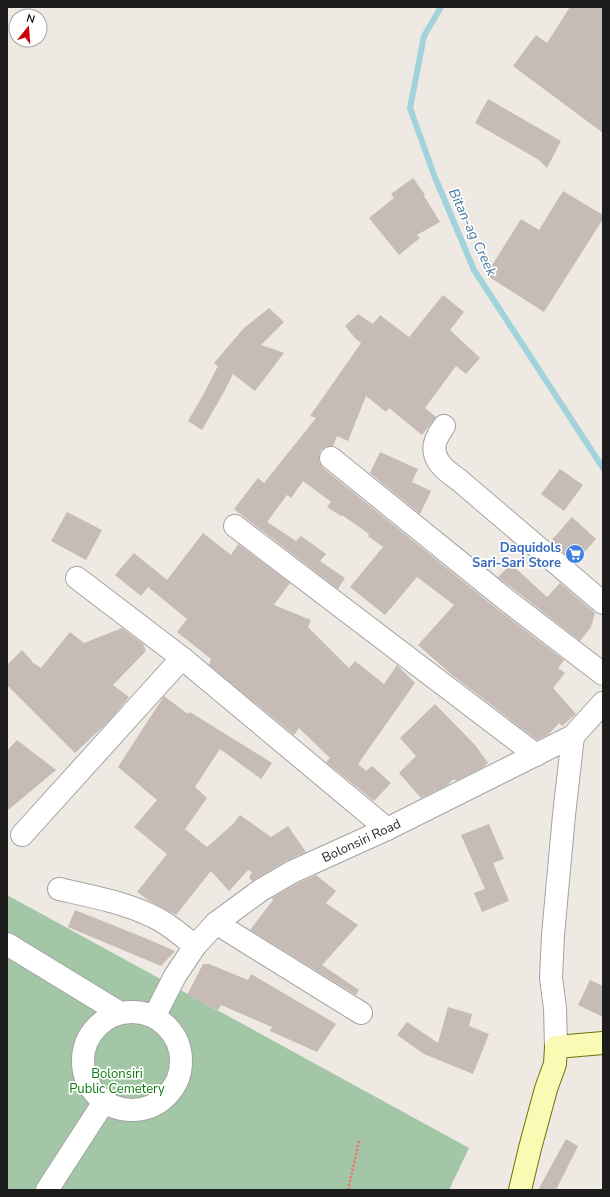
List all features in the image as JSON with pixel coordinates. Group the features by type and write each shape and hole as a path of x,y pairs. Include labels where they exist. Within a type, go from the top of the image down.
{"main road":[{"path":"520,1190 546,1089 555,1064 556,1047 603,1043"}],"street":[{"path":"444,426 436,440 435,447 441,466 603,603"},
{"path":"331,458 509,602 603,674"},
{"path":"235,526 536,755"},
{"path":"77,578 182,658 387,829"},
{"path":"22,835 182,658"},
{"name":"Bolonsiri Road","path":"154,1017 175,976 194,946 216,924 261,890 292,872 387,829 573,736 603,703"},
{"path":"556,1047 555,1008 551,978 553,935 573,736"},
{"path":"60,889 130,907 153,916 175,930 194,946"},
{"path":"216,924 361,1013"},
{"path":"7,944 120,1013"},
{"path":"134,1012 147,1014 154,1017 161,1021 171,1031 178,1043 182,1056 182,1064 177,1084 169,1095 158,1104 145,1109 131,1111 117,1108 104,1102 94,1092 87,1080 83,1066 84,1052 88,1039 96,1027 107,1018 120,1013 134,1012"},
{"path":"47,1190 104,1102"}],"path":[{"path":"348,1190 359,1141"}],"green space":[{"name":"Bolonsiri Public Cemetery","path":"7,895 469,1148 449,1190 7,1190"}],"building":[{"path":"570,7 603,7 603,133 513,66 536,35 547,43"},
{"path":"488,99 561,141 547,168 539,160 475,123"},
{"path":"413,178 425,195 424,196 440,222 417,235 420,238 399,255 369,218 394,198 391,194"},
{"path":"563,191 603,215 603,219 544,312 486,275 521,219 539,230"},
{"path":"443,295 464,312 450,330 480,358 466,374 456,366 425,408 436,417 422,435 389,408 386,412 366,396 348,441 337,436 333,446 326,447 321,450 319,462 323,468 501,612 564,660 558,668 565,673 553,688 576,714 562,726 559,723 549,734 537,740 452,675 418,645 454,605 417,577 385,615 350,587 383,547 368,536 369,534 342,515 341,516 327,507 331,502 303,481 291,498 287,495 267,522 296,541 301,536 326,554 320,561 345,578 338,589 234,509 258,478 264,483 316,418 310,416 361,343 345,326 358,314 373,324 380,315 409,337"},
{"path":"269,308 284,322 261,345 284,353 255,391 233,374 202,430 188,421 218,366 214,363 244,328"},
{"path":"380,452 418,469 412,482 431,491 420,514 370,473"},
{"path":"560,469 583,485 564,511 541,494"},
{"path":"67,512 102,530 86,560 51,541"},
{"path":"572,517 596,539 575,563 550,542"},
{"path":"203,533 231,555 238,544 290,583 274,605 311,620 308,627 349,668 355,661 384,684 397,665 415,683 358,764 366,771 372,766 391,783 374,801 326,762 330,758 299,728 294,735 209,665 211,659 177,632 187,619 148,587 141,596 115,575 134,553 167,580"},
{"path":"511,564 547,597 560,583 595,613 591,627 580,641 498,577"},
{"path":"122,628 143,644 146,651 113,685 129,697 109,721 75,753 7,685 7,665 22,650 32,662 41,668 70,632 84,643"},
{"path":"164,696 188,714 190,712 272,763 261,779 220,749 195,787 207,798 185,829 207,847 233,824 240,815 271,837 288,826 306,852 286,861 252,881 249,878 252,872 248,870 229,891 211,871 176,915 148,900 137,892 167,854 134,827 157,800 118,767"},
{"path":"435,704 475,745 488,763 482,768 456,781 454,779 446,786 421,798 399,773 416,756 400,738"},
{"path":"17,740 56,770 7,811 7,751"},
{"path":"489,824 504,859 493,863 509,901 482,912 474,893 485,889 461,835"},
{"path":"316,875 336,891 326,903 358,925 322,965 359,990 356,995 250,930 273,900 272,898 298,883"},
{"path":"75,910 175,951 161,966 68,927"},
{"path":"203,964 209,964 248,980 251,974 336,1024 317,1052 270,1031 272,1027 221,1005 218,1010 187,995"},
{"path":"590,980 603,986 603,1017 578,1005"},
{"path":"448,1007 472,1014 469,1026 489,1034 473,1074 424,1054 397,1035 407,1022 438,1043"},
{"path":"566,1139 578,1146 556,1190 538,1190"}],"waterway":[{"name":"Bitan-ag Creek","path":"441,7 424,36 410,108 434,175 474,270 603,468"}],"place":[{"name":"Daquidols Sari-Sari Store","path":"575,554"}]}
